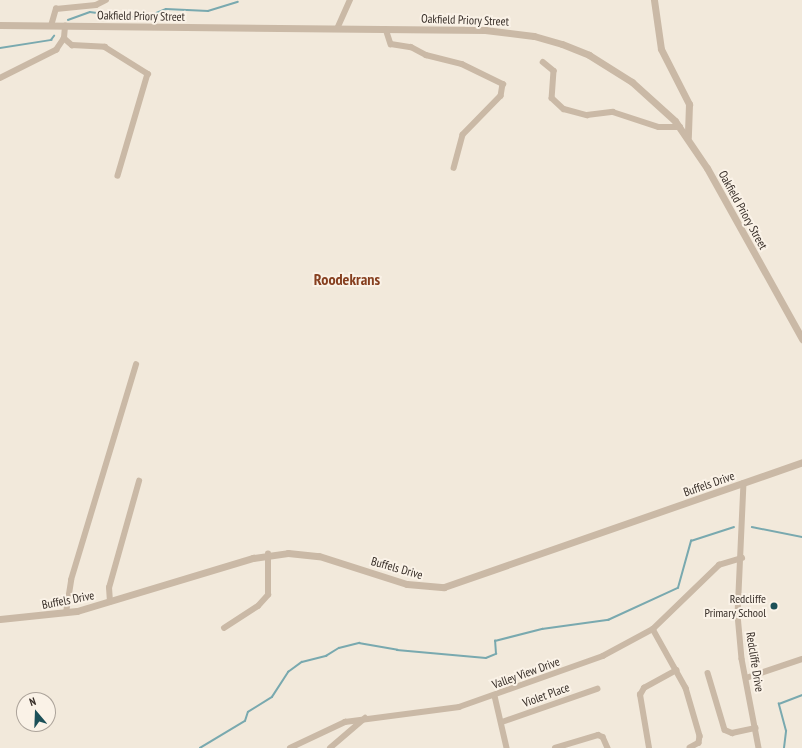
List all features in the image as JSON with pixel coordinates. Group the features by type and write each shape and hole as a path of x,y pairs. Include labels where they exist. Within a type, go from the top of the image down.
{"street":[{"path":"51,26 56,9 96,5 106,0"},
{"path":"337,28 350,0"},
{"path":"654,0 661,49 689,104 688,136"},
{"name":"Oakfield Priory Street","path":"0,25 337,28 509,32 562,44 589,55 632,82 688,136 802,339"},
{"path":"0,78 45,57 64,38 65,26"},
{"path":"386,29 391,44 411,47 426,55 462,64 504,88 501,96 463,135 454,168"},
{"path":"64,38 72,45 105,47 148,74 118,176"},
{"path":"543,62 554,71 552,98 564,108 587,116 613,112 659,127 680,127"},
{"path":"66,613 71,580 136,365"},
{"name":"Buffels Drive","path":"0,619 66,613 110,602 268,554 318,556 408,584 444,587 802,462"},
{"path":"110,602 109,588 139,481"},
{"name":"Redcliffe Drive","path":"744,483 742,558 738,616 746,678 759,748"},
{"path":"224,628 258,606 268,595 268,554"},
{"name":"Valley View Drive","path":"290,748 336,725 365,718 442,711 495,696 603,656 653,629 718,565 742,558"},
{"path":"653,629 686,688 700,736 699,743 690,748"},
{"path":"746,678 802,659"},
{"path":"649,748 640,695 644,688 676,670"},
{"path":"708,673 724,730 732,733 755,728"},
{"name":"Violet Place","path":"502,722 597,689"},
{"path":"495,696 507,748"},
{"path":"330,748 365,718"},
{"path":"555,748 598,735 603,737 608,748"}],"waterway":[{"path":"68,20 90,12 126,17 149,16 166,9 208,11 238,2"},
{"path":"0,48 51,40 54,36"},
{"path":"200,748 245,721 248,712 272,697 288,672 302,662 326,656 339,648 359,643 397,650 486,658 496,654 495,641 542,629 608,620 678,588 691,541 734,527"},
{"path":"752,527 802,537"},
{"path":"784,748 786,731 779,704 802,695"}],"place":[{"name":"Redcliffe Primary School","path":"774,606"}],"district":[{"name":"Roodekrans","path":"347,279"}]}
